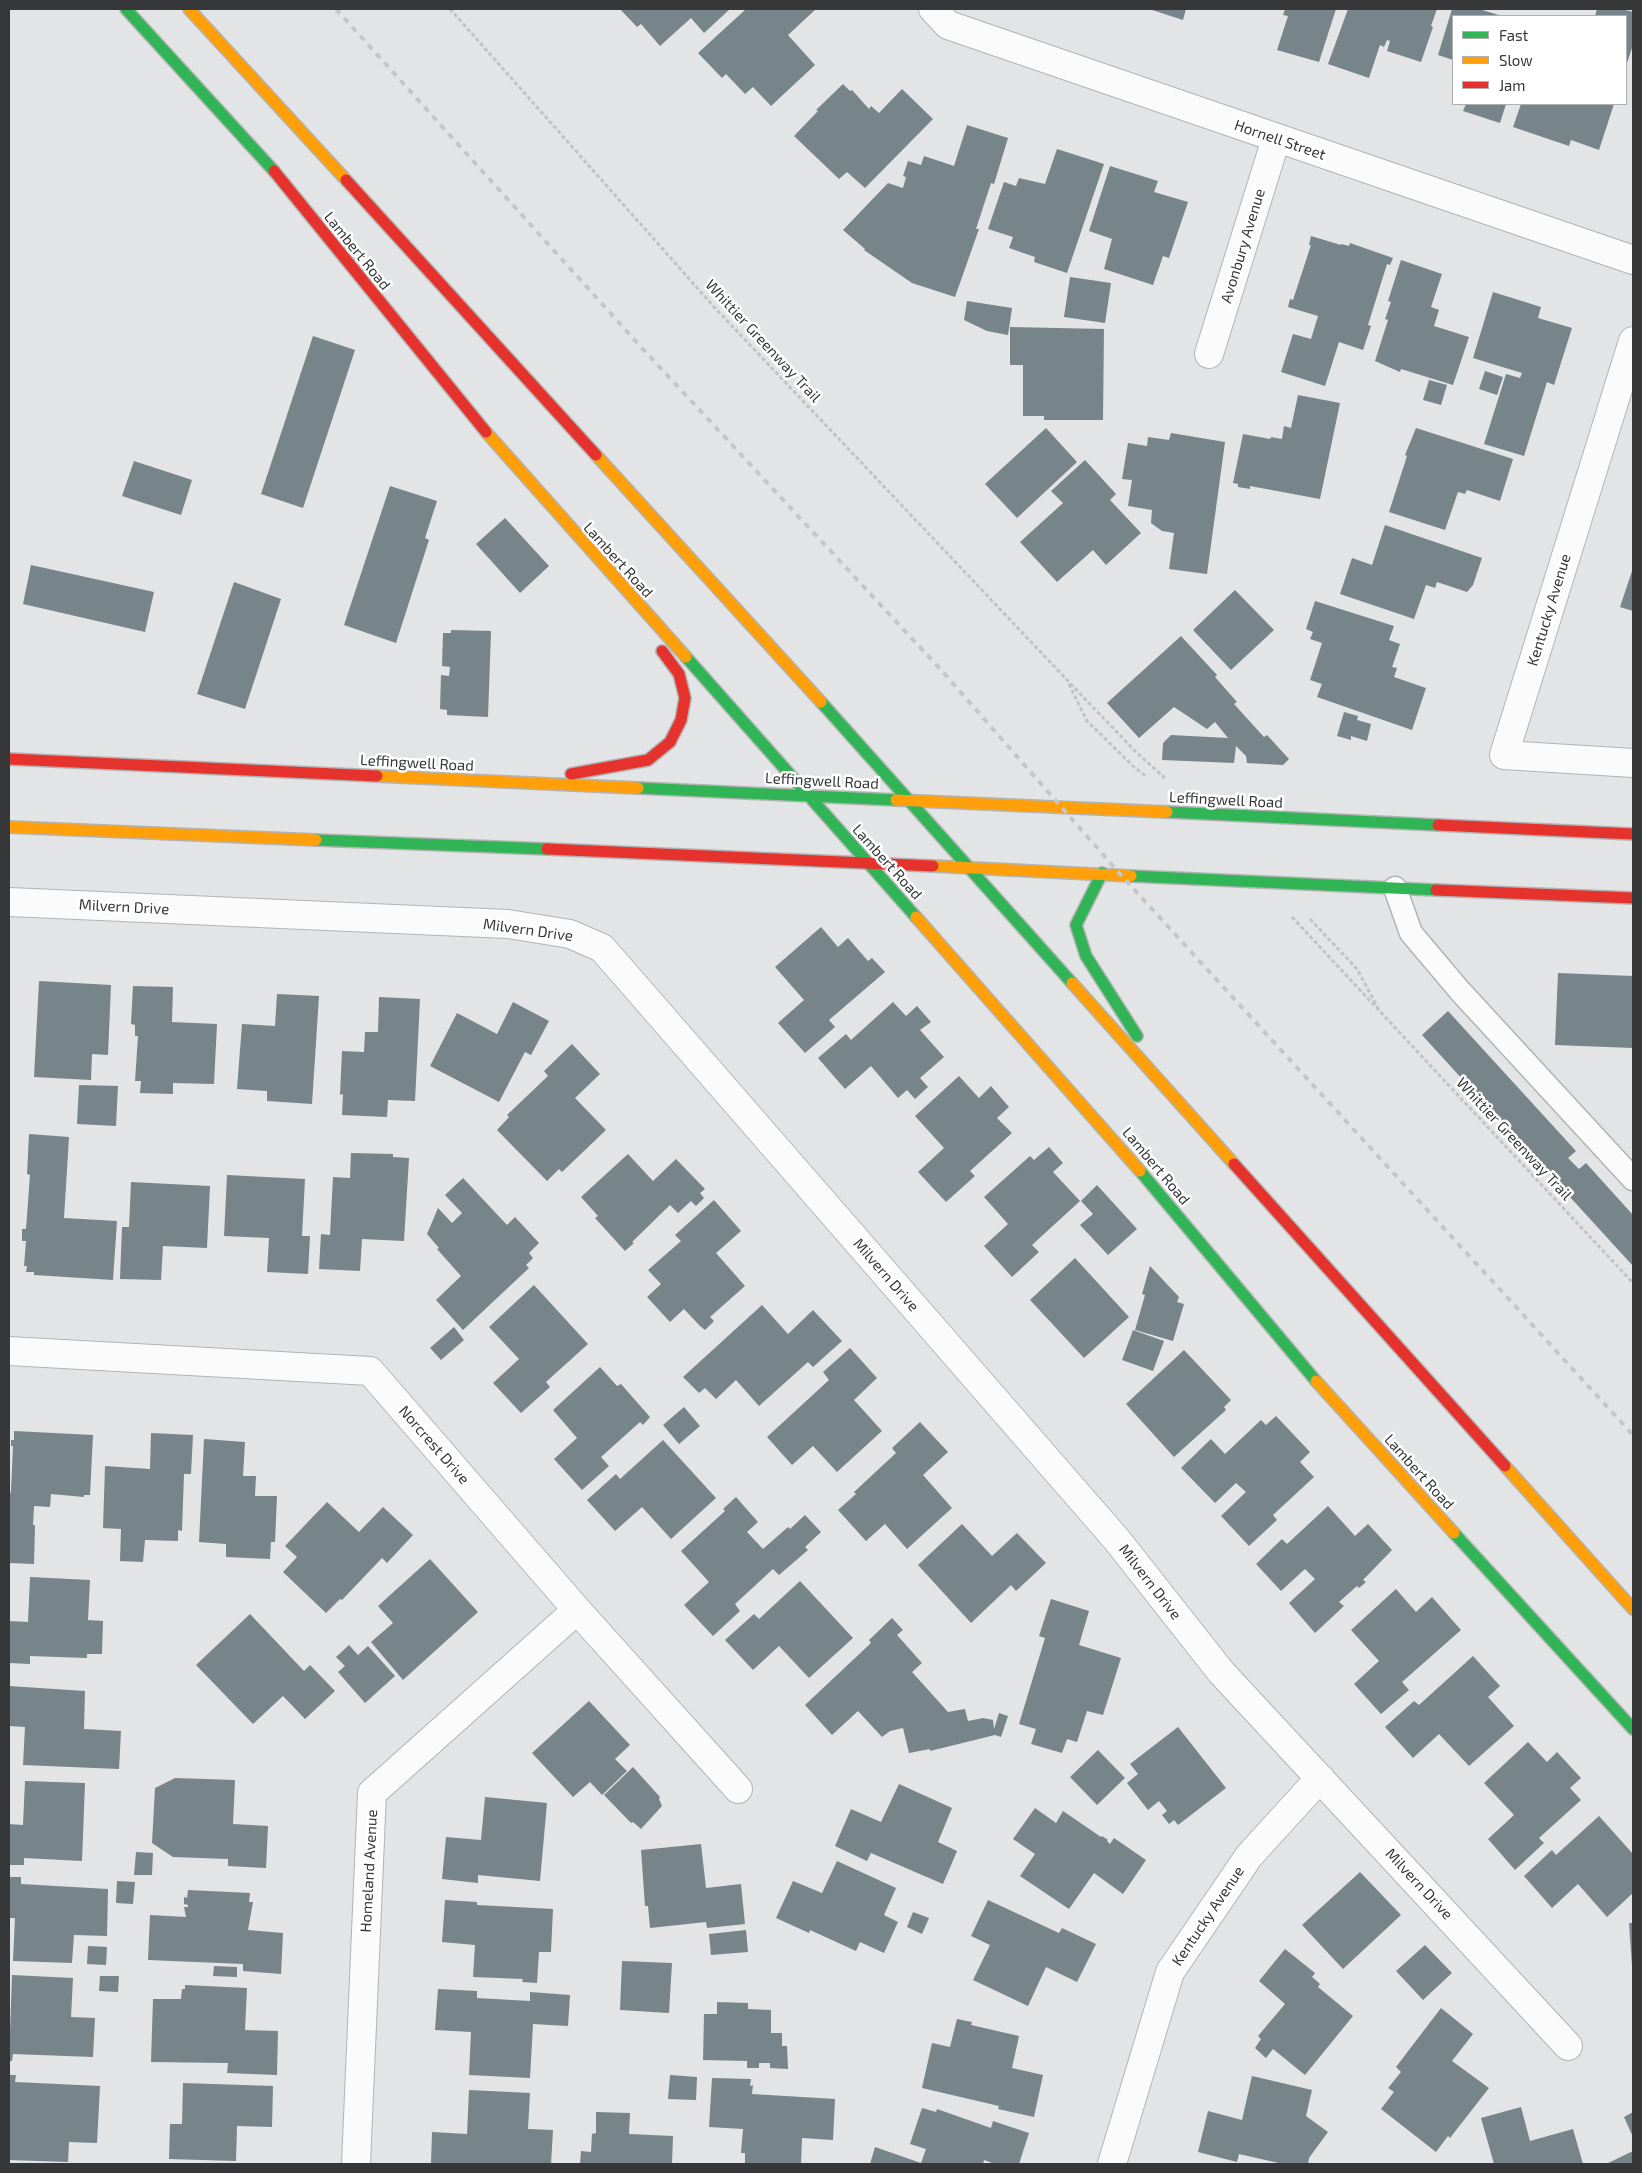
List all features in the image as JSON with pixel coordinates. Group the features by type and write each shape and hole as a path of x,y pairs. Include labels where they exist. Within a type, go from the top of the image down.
{"main road":[{"name":"Lambert Road","path":"126,9 272,168 468,412 1129,1157 1326,1393 1633,1729"},
{"path":"189,9 789,666 906,800 1633,1609"},
{"path":"524,782 648,760 670,742 681,720 685,698 679,674 578,537"},
{"name":"Leffingwell Road","path":"9,759 1633,834"},
{"path":"9,827 966,867 1258,883 1633,898"},
{"path":"1102,873 1085,904 1076,926 1078,933 1086,956 1178,1101"}],"street":[{"name":"Hornell Street","path":"933,9 948,25 1633,260"},
{"name":"Avonbury Avenue","path":"1209,354 1276,139"},
{"name":"Kentucky Avenue","path":"1633,341 1504,755 1633,763"},
{"name":"Milvern Drive","path":"9,902 508,924 570,934 602,948 1117,1540 1221,1672 1568,2046"},
{"name":"Norcrest Drive","path":"9,1351 370,1372 577,1610 738,1789"},
{"name":"Homeland Avenue","path":"356,2164 372,1793 577,1610"},
{"name":"Kentucky Avenue","path":"1112,2164 1170,1972 1249,1856 1320,1778"}],"lane":[{"path":"1395,888 1411,932 1460,991 1633,1179"}],"path":[{"name":"Whittier Greenway Trail","path":"450,9 715,308 1068,681 1157,771"},
{"name":"Whittier Greenway Trail","path":"1068,681 1087,721 1134,767 1148,778"},
{"name":"Whittier Greenway Trail","path":"1289,914 1633,1283"},
{"name":"Whittier Greenway Trail","path":"1305,914 1357,969 1379,1010"}],"building":[{"path":"620,9 730,9 704,33 691,18 660,46 641,24 637,27"},
{"path":"746,9 816,9 788,35 815,65 771,106 753,87 745,94 726,74 722,78 698,53"},
{"path":"1149,9 1186,9 1183,20"},
{"path":"1285,9 1336,9 1319,62 1277,50 1288,16 1283,15"},
{"path":"1348,9 1437,9 1421,62 1387,51 1390,41 1387,40 1384,47 1380,45 1369,78 1328,64"},
{"path":"1452,9 1479,9 1499,15 1452,15 1452,60 1438,55"},
{"path":"1597,9 1622,9 1633,12 1633,45 1627,63 1627,15 1595,15"},
{"path":"843,84 850,91 852,90 869,109 871,106 879,113 902,89 933,119 865,188 847,172 839,179 794,136 818,111 816,110"},
{"path":"1466,105 1506,105 1500,123 1463,111"},
{"path":"1521,105 1614,105 1599,150 1571,140 1569,146 1513,127"},
{"path":"967,125 1008,138 994,184 991,183 976,229 979,229 955,297 912,283 864,250 843,230 888,183 903,188 906,177 903,176 908,161 921,165 924,156 954,166"},
{"path":"1057,149 1104,164 1067,273 1034,262 1035,257 1009,248 1013,237 988,229 1004,182 1016,186 1019,178 1045,184"},
{"path":"1110,166 1158,181 1154,192 1188,202 1169,258 1163,256 1153,285 1104,269 1112,239 1089,231"},
{"path":"1311,236 1341,245 1349,246 1350,243 1393,258 1390,265 1387,264 1368,325 1371,326 1363,350 1339,342 1325,386 1281,372 1293,334 1311,339 1318,316 1288,307 1290,299 1293,300 1311,245 1309,245"},
{"path":"1401,260 1442,274 1431,307 1439,310 1434,326 1469,337 1453,385 1401,369 1400,372 1375,361 1388,320 1385,319 1391,302 1388,301"},
{"path":"1070,277 1111,283 1105,323 1064,317"},
{"path":"1493,292 1541,307 1538,318 1572,328 1554,385 1547,382 1524,456 1484,444 1506,374 1520,378 1522,373 1473,358"},
{"path":"967,301 1012,308 1008,335 987,331 964,320"},
{"path":"1010,327 1104,329 1103,420 1044,420 1044,416 1023,416 1023,365 1010,365"},
{"path":"313,336 355,350 303,508 261,494"},
{"path":"1485,371 1503,377 1497,395 1479,389"},
{"path":"1429,380 1447,385 1441,405 1423,400"},
{"path":"1298,395 1340,403 1320,499 1250,486 1250,489 1238,487 1238,484 1233,483 1243,434 1270,439 1271,437 1282,439 1284,426 1291,428"},
{"path":"1046,428 1077,462 1017,518 985,484"},
{"path":"1416,428 1513,459 1500,501 1467,490 1465,494 1458,492 1445,530 1389,512 1407,456 1405,455"},
{"path":"1171,433 1225,442 1207,574 1169,569 1174,533 1162,531 1151,523 1152,510 1128,506 1132,480 1122,479 1128,443 1147,446 1148,437 1169,440"},
{"path":"1085,460 1116,494 1110,500 1141,533 1106,565 1093,550 1057,582 1020,542 1063,503 1051,491"},
{"path":"134,461 192,480 181,515 122,496"},
{"path":"390,486 437,501 425,538 429,540 396,643 344,625"},
{"path":"505,518 549,566 520,593 476,544"},
{"path":"1385,525 1482,558 1473,585 1467,592 1437,582 1435,588 1426,585 1414,619 1340,594 1352,558 1372,565"},
{"path":"31,565 154,592 145,632 23,604"},
{"path":"1633,568 1633,611 1620,607"},
{"path":"234,582 281,599 245,709 197,694"},
{"path":"1235,590 1274,630 1231,670 1193,630"},
{"path":"1315,601 1394,626 1389,640 1400,644 1392,667 1397,668 1394,677 1426,688 1412,730 1317,697 1322,684 1310,680 1322,643 1310,639 1313,632 1306,629"},
{"path":"451,630 491,631 488,717 447,715 447,710 440,709 441,675 449,676 450,667 442,666 443,633 451,633"},
{"path":"1181,636 1217,675 1215,677 1237,702 1234,704 1264,737 1267,735 1289,759 1283,765 1247,763 1246,756 1236,746 1234,763 1162,760 1163,743 1171,735 1228,738 1215,722 1207,729 1174,707 1139,738 1107,703"},
{"path":"1344,712 1358,716 1357,720 1371,724 1367,741 1351,736 1351,740 1337,736"},
{"path":"821,927 838,947 848,938 868,961 872,958 885,972 829,1020 835,1027 805,1053 778,1023 804,1000 775,967"},
{"path":"1558,973 1633,976 1633,1048 1555,1045"},
{"path":"39,981 111,985 108,1055 92,1054 91,1080 34,1077"},
{"path":"133,986 173,987 172,1022 217,1024 214,1084 173,1083 173,1094 140,1093 141,1081 135,1081 138,1036 135,1036 135,1025 131,1024"},
{"path":"277,994 319,996 312,1104 267,1101 267,1091 237,1089 242,1024 275,1026"},
{"path":"379,997 420,999 415,1101 388,1100 387,1117 342,1115 343,1094 340,1095 342,1051 364,1052 365,1032 378,1032"},
{"path":"513,1002 549,1021 531,1055 525,1052 499,1102 430,1066 457,1013 497,1034"},
{"path":"893,1002 906,1016 917,1006 931,1022 920,1030 944,1057 920,1078 928,1087 915,1099 907,1090 898,1098 871,1066 845,1089 818,1058 846,1034 851,1040"},
{"path":"1448,1011 1576,1151 1568,1158 1579,1169 1586,1163 1633,1215 1633,1266 1422,1035"},
{"path":"572,1044 600,1074 575,1098 606,1130 562,1172 559,1169 547,1181 497,1130 509,1117 507,1115 548,1076 544,1071"},
{"path":"959,1076 979,1098 991,1086 1009,1107 997,1118 1012,1133 970,1171 975,1176 946,1202 918,1172 944,1148 915,1116"},
{"path":"79,1085 118,1086 116,1126 77,1124"},
{"path":"29,1134 69,1137 64,1218 117,1221 113,1280 34,1275 34,1272 26,1272 27,1266 24,1266 26,1241 22,1241 22,1229 26,1229 30,1175 27,1174"},
{"path":"1049,1147 1063,1163 1053,1172 1080,1201 1032,1245 1039,1252 1012,1277 984,1246 1008,1224 984,1197 1030,1156 1034,1160"},
{"path":"351,1153 393,1154 393,1157 409,1158 404,1241 362,1239 360,1271 319,1269 321,1234 330,1235 333,1177 350,1178"},
{"path":"628,1154 653,1181 676,1159 705,1189 700,1193 704,1198 696,1206 691,1201 678,1213 670,1205 625,1251 595,1218 598,1216 581,1197"},
{"path":"227,1175 305,1179 302,1236 310,1236 308,1274 267,1272 269,1238 224,1236"},
{"path":"463,1178 507,1225 515,1217 539,1243 529,1253 533,1258 526,1265 529,1268 463,1330 436,1300 461,1276 437,1249 439,1248 427,1234 438,1208 452,1223 462,1213 445,1195"},
{"path":"131,1182 210,1186 207,1248 163,1246 161,1280 120,1279 122,1227 129,1227"},
{"path":"1097,1185 1137,1229 1108,1255 1080,1225 1093,1214 1081,1201"},
{"path":"714,1200 741,1231 716,1253 745,1286 710,1317 714,1321 705,1330 684,1309 670,1322 647,1297 661,1284 648,1270 681,1241 675,1235"},
{"path":"1075,1258 1129,1317 1084,1358 1030,1300"},
{"path":"1150,1266 1179,1297 1177,1302 1184,1304 1173,1341 1135,1330 1145,1295 1142,1294"},
{"path":"534,1285 588,1344 546,1382 550,1387 521,1413 493,1383 519,1359 489,1327"},
{"path":"762,1305 788,1334 813,1310 842,1341 813,1367 808,1362 759,1406 736,1380 716,1399 705,1388 699,1393 683,1377"},
{"path":"454,1327 464,1340 441,1360 430,1348"},
{"path":"1133,1330 1164,1341 1153,1371 1122,1360"},
{"path":"850,1348 877,1378 854,1400 882,1431 837,1472 813,1446 792,1465 767,1437 829,1380 823,1372"},
{"path":"1184,1350 1231,1400 1224,1407 1226,1410 1174,1457 1126,1404"},
{"path":"600,1367 617,1386 621,1384 650,1417 643,1425 640,1422 601,1457 609,1466 582,1490 554,1459 577,1438 553,1410"},
{"path":"684,1407 700,1426 679,1444 663,1425"},
{"path":"1276,1416 1310,1452 1300,1462 1314,1477 1273,1515 1277,1520 1249,1546 1221,1516 1246,1492 1236,1483 1215,1503 1181,1468 1211,1439 1225,1454 1261,1420 1266,1425"},
{"path":"920,1422 948,1452 923,1475 952,1508 907,1549 885,1524 866,1541 838,1510 856,1494 854,1492 896,1453 892,1448"},
{"path":"14,1431 93,1435 90,1495 84,1495 84,1497 51,1494 50,1507 34,1506 34,1564 9,1563 9,1497 11,1491 13,1446 11,1446 11,1440 14,1440"},
{"path":"151,1433 193,1435 191,1474 184,1474 182,1531 178,1530 178,1541 145,1540 143,1562 120,1561 121,1529 103,1528 105,1466 150,1469"},
{"path":"204,1439 245,1442 243,1476 256,1476 255,1496 277,1496 275,1542 271,1542 270,1559 226,1557 226,1544 199,1542"},
{"path":"663,1440 716,1498 671,1539 642,1507 615,1531 587,1500 616,1474 620,1479"},
{"path":"736,1497 758,1522 747,1532 763,1549 805,1515 821,1532 805,1547 808,1550 779,1575 773,1569 735,1604 740,1611 713,1636 684,1605 709,1582 681,1551 725,1511 723,1509"},
{"path":"327,1502 359,1532 383,1507 413,1535 387,1563 382,1558 342,1600 340,1599 326,1613 283,1572 297,1557 285,1546"},
{"path":"1328,1506 1355,1536 1368,1524 1392,1550 1363,1580 1366,1582 1359,1588 1357,1586 1339,1602 1344,1606 1315,1633 1289,1603 1315,1579 1305,1569 1281,1591 1256,1564 1282,1539 1287,1544"},
{"path":"962,1524 992,1556 1017,1533 1046,1563 1016,1591 1011,1585 971,1623 918,1565"},
{"path":"430,1559 478,1612 403,1680 371,1642 393,1623 378,1606"},
{"path":"30,1577 90,1580 88,1620 103,1621 102,1654 87,1654 87,1658 30,1656 30,1664 9,1663 9,1621 28,1622"},
{"path":"800,1581 853,1638 809,1678 779,1646 753,1670 725,1640 754,1614 759,1619"},
{"path":"1396,1589 1416,1612 1432,1597 1461,1630 1402,1682 1409,1690 1381,1714 1354,1684 1379,1661 1351,1630"},
{"path":"1051,1599 1089,1611 1079,1645 1121,1658 1103,1715 1087,1711 1077,1742 1067,1739 1062,1753 1031,1744 1036,1729 1019,1724 1045,1638 1039,1636"},
{"path":"250,1614 304,1671 310,1665 335,1691 305,1719 283,1696 253,1724 196,1665"},
{"path":"892,1618 903,1630 897,1635 922,1663 912,1672 948,1712 965,1709 968,1721 983,1718 993,1720 994,1729 999,1713 1008,1716 1001,1737 995,1735 930,1751 930,1749 909,1753 903,1728 890,1731 882,1737 858,1711 832,1735 805,1705 871,1643 869,1640"},
{"path":"349,1645 358,1655 368,1646 395,1676 365,1703 338,1672 345,1666 336,1657"},
{"path":"1473,1656 1500,1686 1488,1697 1514,1726 1469,1766 1439,1734 1413,1758 1385,1727 1414,1701 1419,1705"},
{"path":"9,1686 85,1691 84,1729 121,1731 119,1769 23,1765 25,1727 9,1726"},
{"path":"589,1701 630,1745 615,1759 627,1771 602,1795 590,1782 573,1797 532,1753"},
{"path":"1178,1727 1226,1788 1178,1825 1174,1820 1169,1824 1162,1815 1167,1811 1159,1801 1148,1810 1127,1783 1138,1774 1130,1764"},
{"path":"1528,1742 1547,1762 1557,1752 1581,1778 1570,1788 1581,1800 1539,1838 1544,1843 1515,1870 1488,1839 1514,1815 1484,1783"},
{"path":"1098,1750 1125,1778 1097,1805 1070,1777"},
{"path":"633,1767 660,1797 662,1806 641,1829 633,1822 631,1823 604,1795"},
{"path":"175,1778 235,1780 233,1824 268,1826 266,1868 228,1866 228,1859 173,1857 152,1843 155,1788"},
{"path":"25,1781 85,1783 82,1861 24,1858 24,1865 9,1865 9,1824 23,1825"},
{"path":"899,1784 952,1808 938,1842 957,1851 943,1884 871,1853 867,1861 835,1846 851,1809 881,1822"},
{"path":"485,1797 547,1803 540,1881 478,1875 478,1883 442,1879 446,1837 481,1840"},
{"path":"1035,1808 1056,1823 1063,1811 1108,1840 1110,1844 1114,1838 1146,1860 1123,1894 1094,1873 1069,1909 1020,1876 1035,1854 1013,1839"},
{"path":"1599,1816 1633,1854 1633,1893 1607,1917 1578,1884 1552,1908 1524,1876 1552,1850 1556,1855"},
{"path":"701,1844 706,1888 741,1884 745,1924 707,1928 706,1922 650,1928 648,1906 645,1906 641,1850"},
{"path":"136,1852 153,1853 152,1875 134,1875"},
{"path":"837,1861 896,1888 884,1915 898,1922 884,1953 860,1942 856,1951 810,1930 809,1933 776,1918 793,1881 822,1893"},
{"path":"1360,1872 1401,1915 1343,1969 1302,1925"},
{"path":"9,1877 21,1877 21,1884 108,1889 107,1936 74,1935 72,1963 13,1961 15,1918 9,1918"},
{"path":"117,1881 135,1882 133,1904 116,1903"},
{"path":"188,1890 250,1893 249,1902 253,1902 248,1930 283,1933 281,1974 243,1971 243,1964 148,1960 150,1915 186,1917 184,1907 188,1907 188,1905 184,1904 184,1897 187,1898"},
{"path":"445,1900 477,1902 477,1905 553,1909 551,1952 539,1952 537,1983 522,1982 523,1979 473,1977 475,1945 442,1942"},
{"path":"988,1900 1059,1933 1062,1928 1096,1944 1077,1982 1046,1967 1028,2006 973,1980 990,1945 971,1936"},
{"path":"913,1912 929,1918 922,1934 907,1927"},
{"path":"1629,1923 1633,1923 1633,1966 1632,1966"},
{"path":"746,1930 748,1952 711,1955 709,1934"},
{"path":"1425,1945 1452,1973 1423,2000 1396,1971"},
{"path":"88,1946 107,1947 106,1965 87,1964"},
{"path":"1285,1949 1315,1973 1312,1977 1320,1984 1318,1987 1353,2016 1305,2075 1273,2049 1266,2058 1255,2048 1261,2039 1258,2036 1285,2004 1259,1981"},
{"path":"622,1961 672,1963 669,2013 620,2010"},
{"path":"214,1966 237,1967 237,1977 213,1976"},
{"path":"12,1975 73,1978 71,2017 95,2018 93,2057 13,2054 12,2061 9,2061"},
{"path":"100,1976 119,1976 118,1992 99,1991"},
{"path":"185,1985 247,1988 245,2030 278,2031 277,2075 227,2073 228,2063 151,2062 153,1999 181,1999 182,1989 185,1989"},
{"path":"438,1989 477,1991 477,1998 530,2001 530,1992 570,1995 568,2026 533,2024 530,2078 469,2075 471,2032 435,2030"},
{"path":"717,2002 748,2003 748,2009 771,2010 771,2033 782,2033 782,2046 787,2046 788,2069 770,2068 770,2063 759,2063 759,2068 747,2068 747,2061 703,2060 704,2014 717,2014"},
{"path":"1441,2008 1473,2034 1452,2061 1489,2088 1450,2138 1448,2136 1436,2152 1381,2109 1394,2092 1388,2088 1401,2072 1396,2067"},
{"path":"957,2019 972,2022 971,2025 1019,2036 1012,2068 1043,2075 1034,2117 998,2109 999,2106 922,2088 932,2043 950,2047"},
{"path":"9,2075 16,2075 15,2082 100,2086 97,2143 69,2142 68,2162 9,2160"},
{"path":"670,2075 697,2077 696,2100 668,2099"},
{"path":"1252,2076 1312,2090 1306,2116 1328,2132 1309,2158 1308,2164 1283,2164 1239,2154 1237,2162 1198,2152 1208,2111 1242,2120"},
{"path":"712,2078 751,2079 750,2086 753,2085 752,2094 835,2099 833,2140 802,2138 801,2164 745,2164 745,2153 741,2153 743,2129 709,2127"},
{"path":"183,2083 273,2086 272,2127 237,2126 236,2161 169,2159 170,2124 182,2124"},
{"path":"469,2090 530,2093 528,2129 553,2130 551,2164 431,2164 432,2132 467,2134"},
{"path":"1521,2107 1530,2141 1573,2129 1583,2164 1494,2164 1481,2118"},
{"path":"922,2108 936,2112 937,2109 991,2128 993,2121 1029,2133 1019,2164 995,2164 984,2160 983,2164 870,2164 875,2147 921,2163 926,2149 910,2144"},
{"path":"596,2112 630,2113 629,2134 673,2136 672,2164 580,2164 581,2151 591,2152 592,2134 596,2133"},
{"path":"1633,2112 1633,2137 1624,2117"},
{"path":"1633,2151 1633,2164 1606,2164"}],"railway":[{"path":"336,9 641,347 943,672 1120,874 1633,1435"}],"traffic: fast":[{"path":"126,9 274,171"},
{"path":"686,657 916,917"},
{"path":"821,702 1072,983"},
{"path":"638,788 896,800"},
{"path":"1167,812 1438,825"},
{"path":"316,840 547,849"},
{"path":"1102,873 1076,925 1086,956 1137,1036"},
{"path":"1131,876 1436,890"},
{"path":"1140,1171 1316,1381"},
{"path":"1454,1533 1633,1729"}],"traffic: slow":[{"path":"189,9 346,180"},
{"path":"486,432 686,657"},
{"path":"596,455 821,702"},
{"path":"377,776 638,788"},
{"path":"896,800 1167,812"},
{"path":"9,827 316,840"},
{"path":"933,866 1131,876"},
{"path":"916,917 1140,1171"},
{"path":"1072,983 1234,1164"},
{"path":"1316,1381 1454,1533"},
{"path":"1505,1466 1633,1609"}],"traffic: jam":[{"path":"274,171 486,432"},
{"path":"346,180 596,455"},
{"path":"571,774 648,760 670,742 681,720 685,698 679,674 662,651"},
{"path":"9,759 377,776"},
{"path":"1438,825 1633,834"},
{"path":"547,849 933,866"},
{"path":"1436,890 1633,898"},
{"path":"1234,1164 1505,1466"}]}
